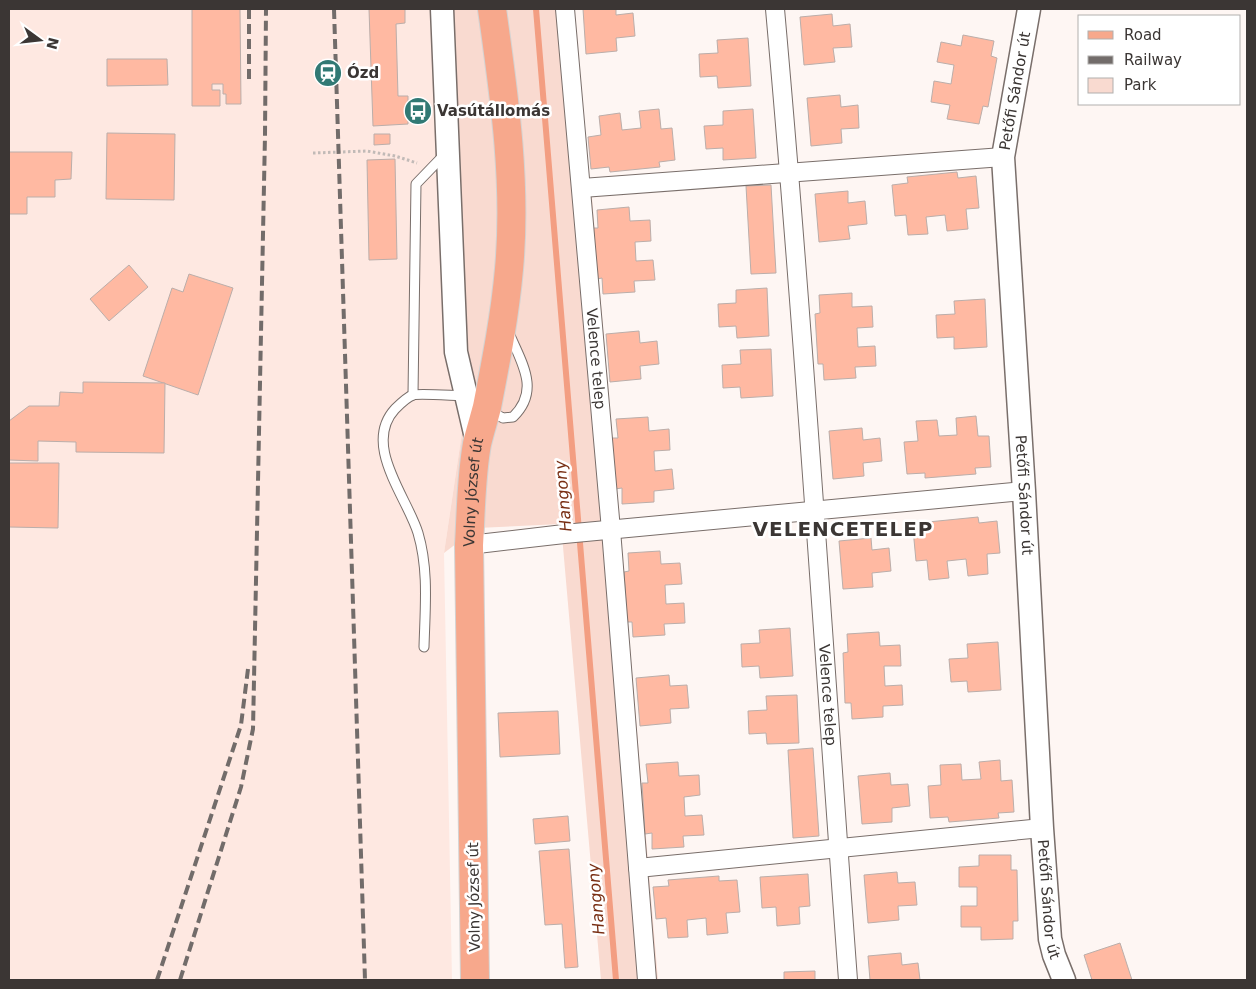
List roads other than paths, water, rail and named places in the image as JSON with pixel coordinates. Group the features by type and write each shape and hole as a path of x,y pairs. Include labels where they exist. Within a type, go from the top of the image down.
{"main road":[{"name":"Volny József út","path":"475,980 469,545 473,480 478,443 477,403 503,319 509,270 511,212 507,114 492,9"}],"street":[{"path":"442,9 456,352 477,403"},
{"name":"Velence telep","path":"565,9 582,188 603,531 638,868 647,980"},
{"name":"Velence telep","path":"775,9 790,173 848,980"},
{"name":"Petőfi Sándor út","path":"1029,9 1003,157 1050,939 1064,980"},
{"path":"582,188 1003,157"},
{"path":"469,545 564,534 1024,491"},
{"path":"638,868 838,850 1042,828"}],"lane":[{"path":"413,395 416,184 448,152"},
{"path":"424,647 426,572 418,532 386,460 383,435 387,418 398,406 413,395 477,403 503,418 513,417 521,409 527,397 527,379 522,361 503,319"}],"waterway":[{"name":"Hangony","path":"536,9 616,980"}],"railway":[{"path":"249,9 249,79"},
{"path":"180,980 241,787 253,729 266,9"},
{"path":"334,9 365,980"},
{"path":"157,980 241,725 248,669"}],"place":[{"name":"Ózd","path":"328,73"},
{"name":"Vasútállomás","path":"418,111"}],"district":[{"name":"VELENCETELEP","path":"843,529"}]}
